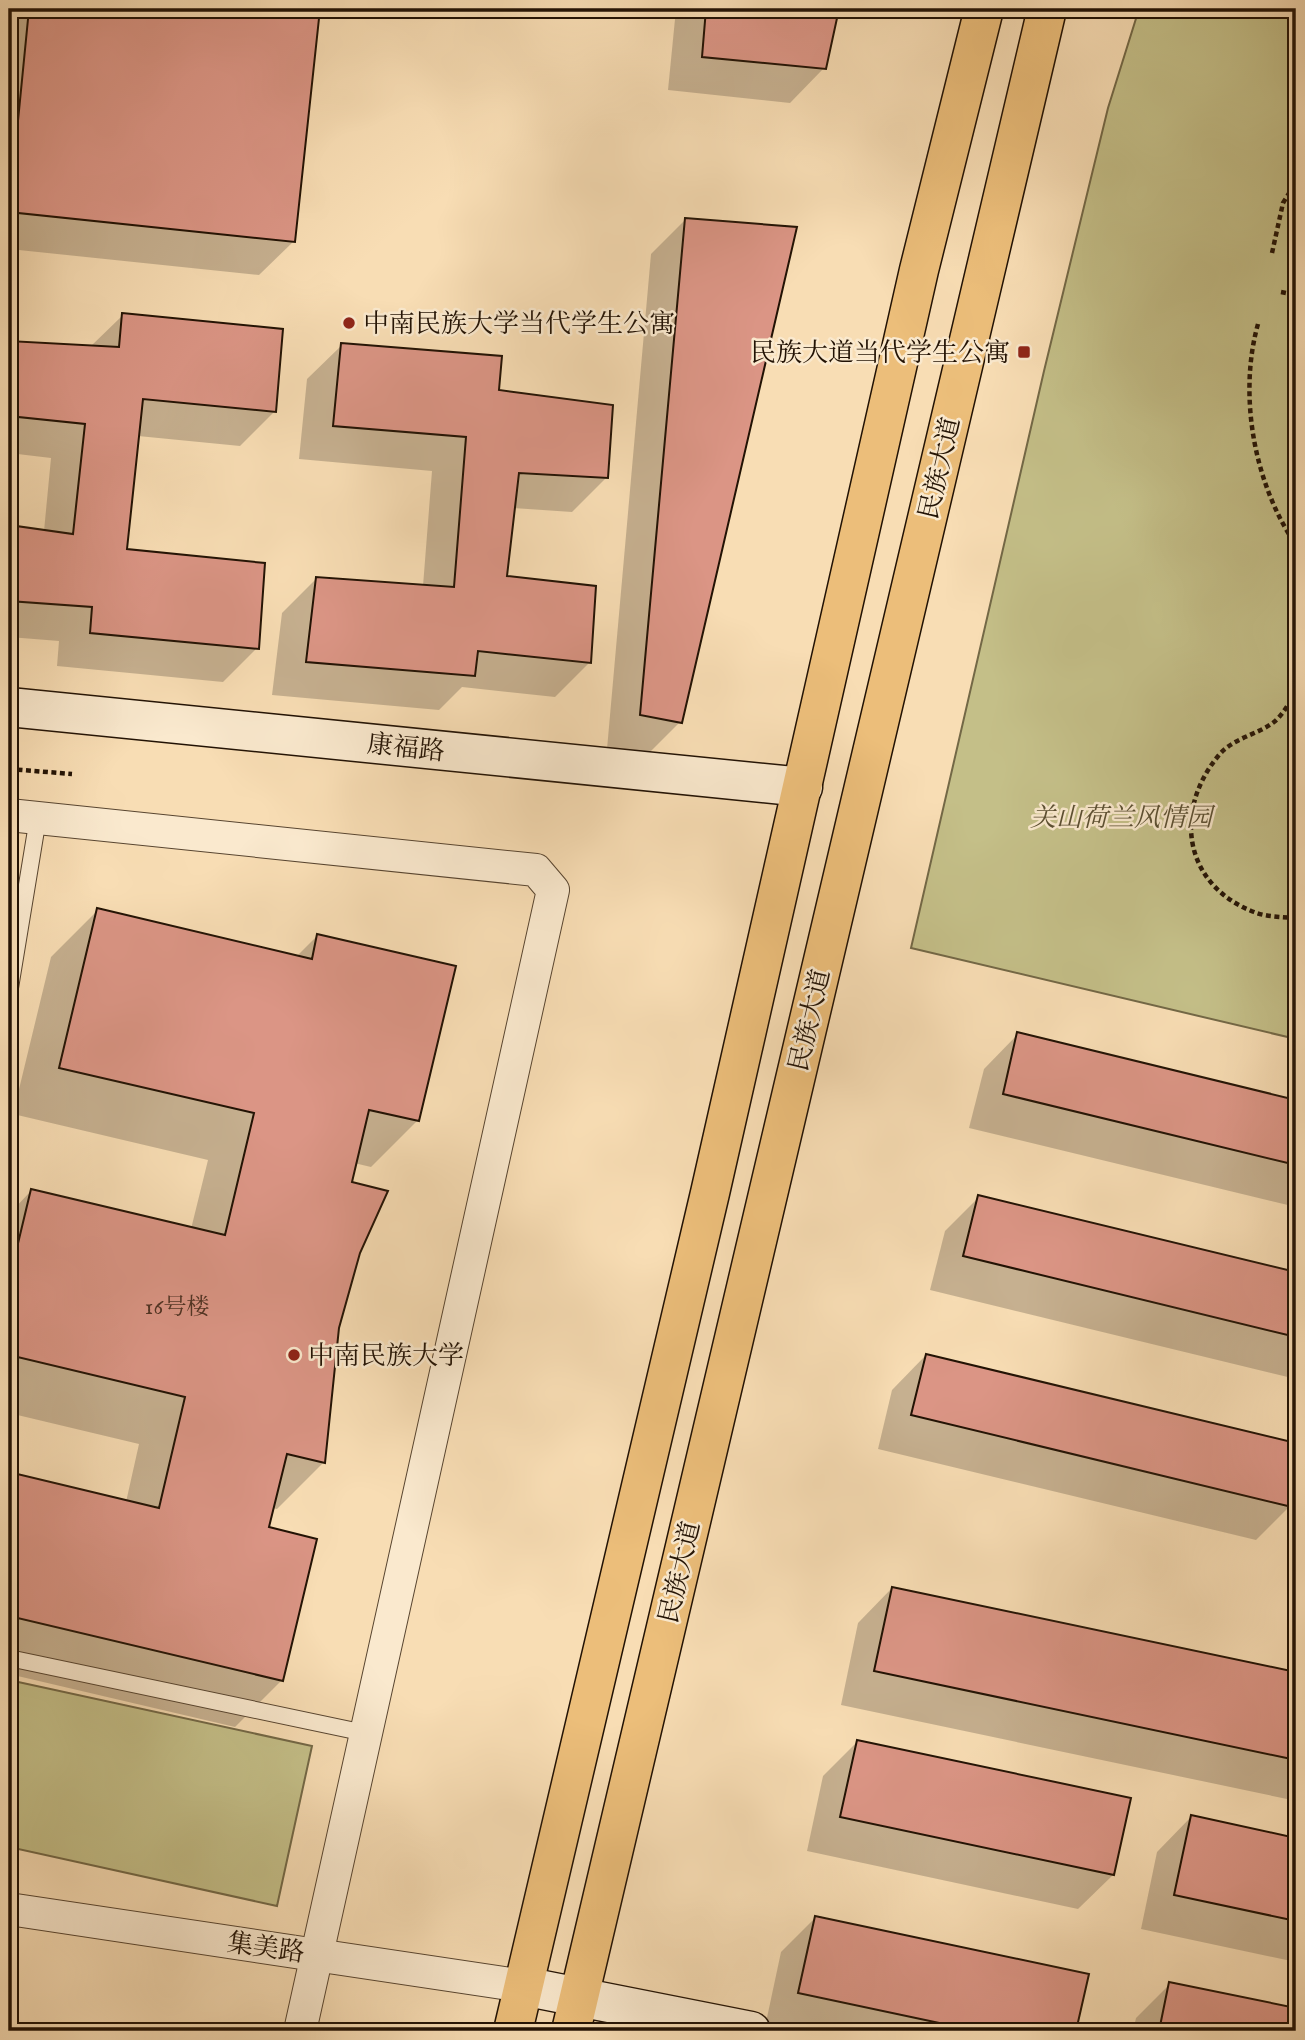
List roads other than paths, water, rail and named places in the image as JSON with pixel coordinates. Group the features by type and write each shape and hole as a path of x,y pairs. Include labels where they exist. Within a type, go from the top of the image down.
{"main road":[{"path":"513,2031 803,787 919,270 984,9"},
{"name":"民族大道","path":"575,2014 1046,9"}],"street":[{"name":"康福路","path":"9,707 803,787"},
{"path":"24,817 536,870 553,890 300,2031"},
{"name":"集美路","path":"9,1909 523,1986"},
{"path":"523,1986 575,2014 751,2031"}],"lane":[{"path":"9,994 24,817"},
{"path":"9,1658 365,1733"}],"place":[{"name":"中南民族大学当代学生公寓","path":"349,323"},
{"name":"民族大道当代学生公寓","path":"1024,352"},
{"name":"中南民族大学","path":"294,1355"}],"park label":[{"name":"关山荷兰风情园","path":"1121,817"}]}
